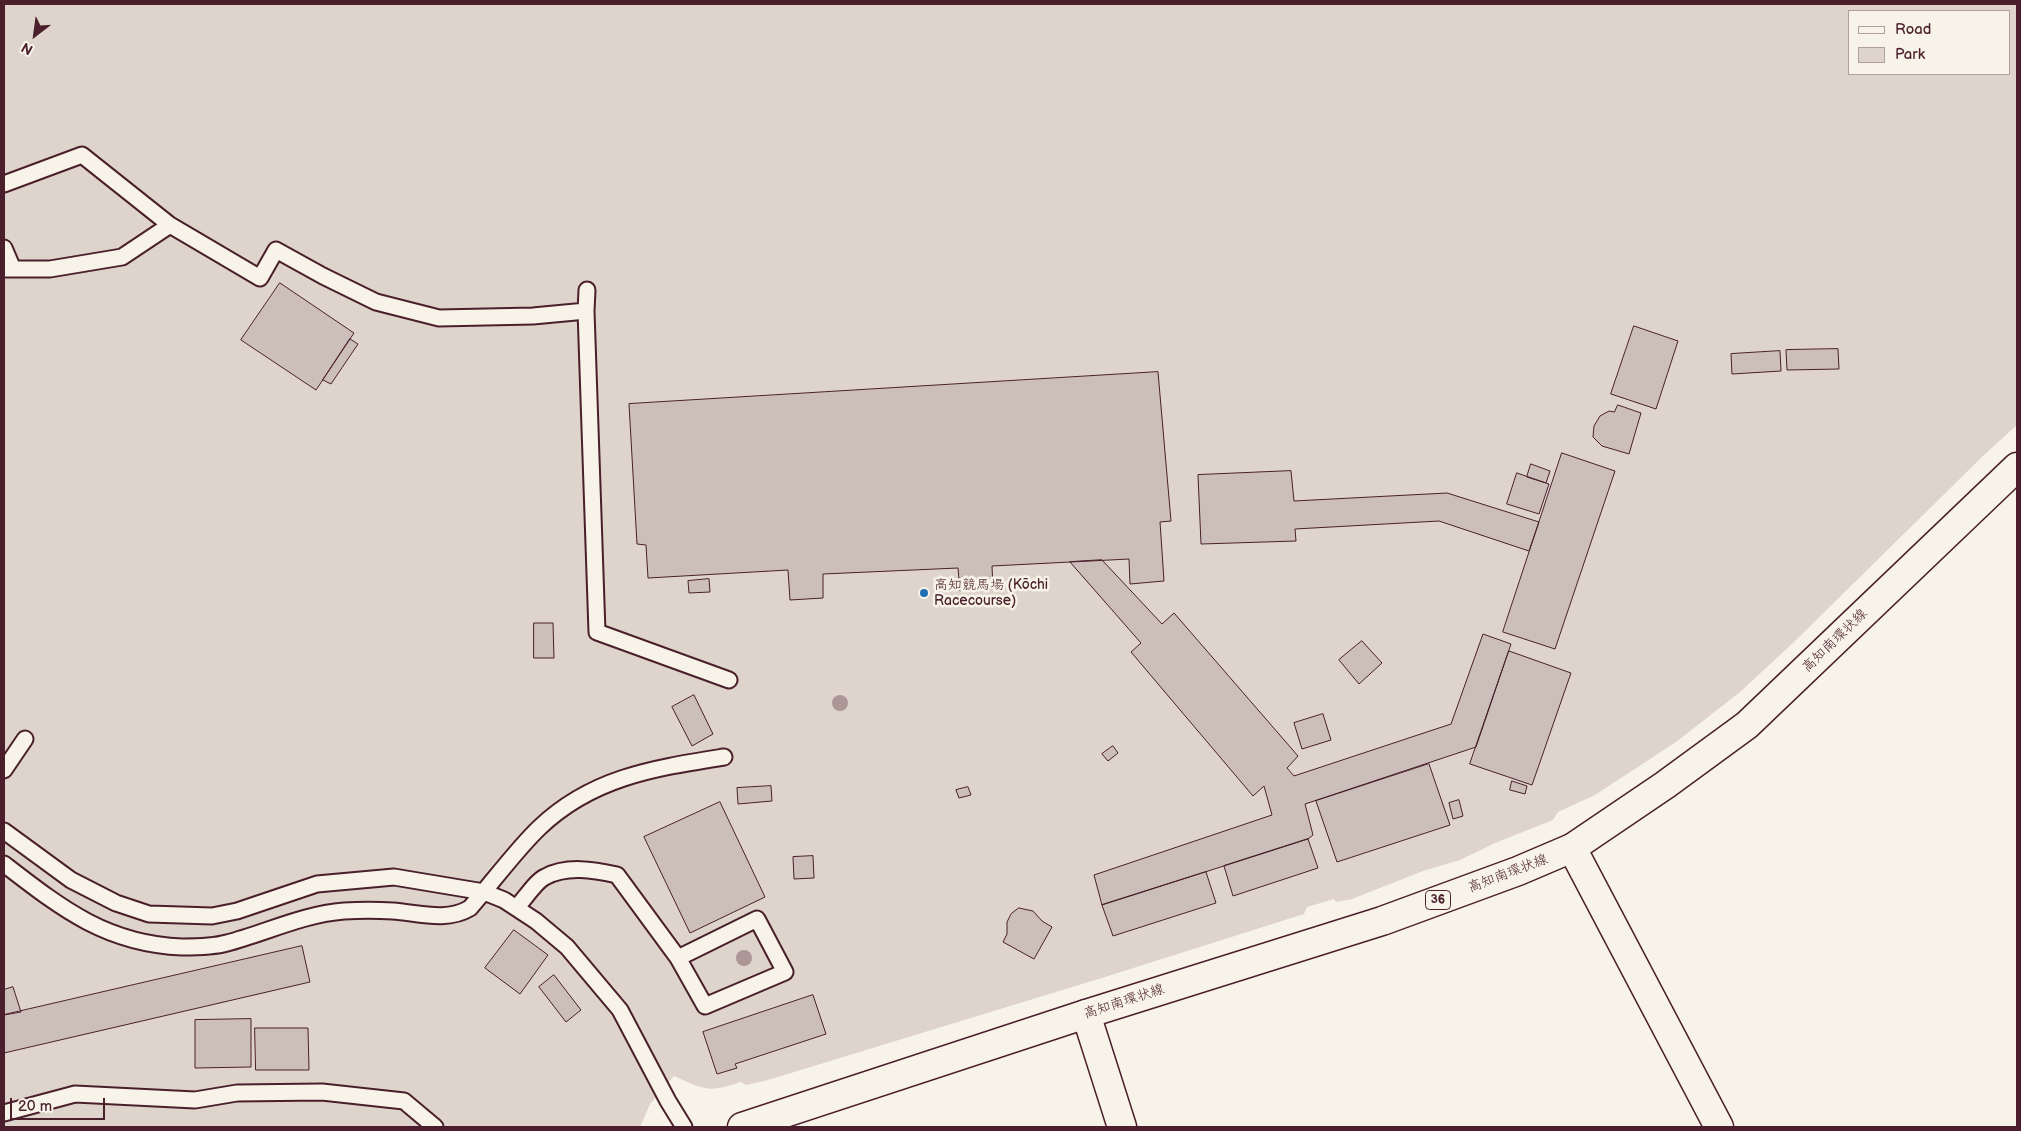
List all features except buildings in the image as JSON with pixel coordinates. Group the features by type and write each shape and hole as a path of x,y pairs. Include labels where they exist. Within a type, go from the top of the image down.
{"main road":[{"name":"高知南環状線","path":"742,1127 1086,1014 1382,921 1518,871 1572,848 1665,785 1747,725 2017,468"},
{"path":"1572,848 1719,1127"},
{"path":"1086,1014 1122,1127"}],"lane":[{"path":"4,184 82,155 170,225 260,278 276,250 376,302 439,318 533,316 586,311"},
{"path":"4,248 8,269 50,268 122,257 170,225"},
{"path":"587,290 586,311 597,632 729,680"},
{"path":"4,770 25,739"},
{"path":"4,864 52,901 82,921 110,934 162,946 196,947 224,944 331,912 391,911 446,917 459,915 470,908 539,828 567,805 586,794 607,782 659,768 724,757"},
{"path":"4,831 71,880 116,904 149,914 212,916 238,911 317,884 394,877 484,892 504,900 536,921 567,947 620,1010 668,1101 684,1127"},
{"path":"516,908 544,877 565,870 597,870 617,875 678,958 705,1006 786,972 757,919 678,958"},
{"path":"4,1113 75,1094 195,1100 237,1093 322,1092 391,1098 404,1101 434,1127"}],"green space":[{"name":"高知競馬場 (Kōchi Racecourse)","path":"4,4 2017,4 2017,425 1740,692 1676,742 1595,795 1558,812 1553,820 1495,843 1460,860 1423,871 1352,899 1336,902 1334,899 1307,907 1304,914 768,1080 746,1085 741,1082 713,1089 700,1087 674,1076 650,1104 640,1127 4,1127"}],"place":[{"name":"高知競馬場 (Kōchi Racecourse)","path":"924,593"}]}
